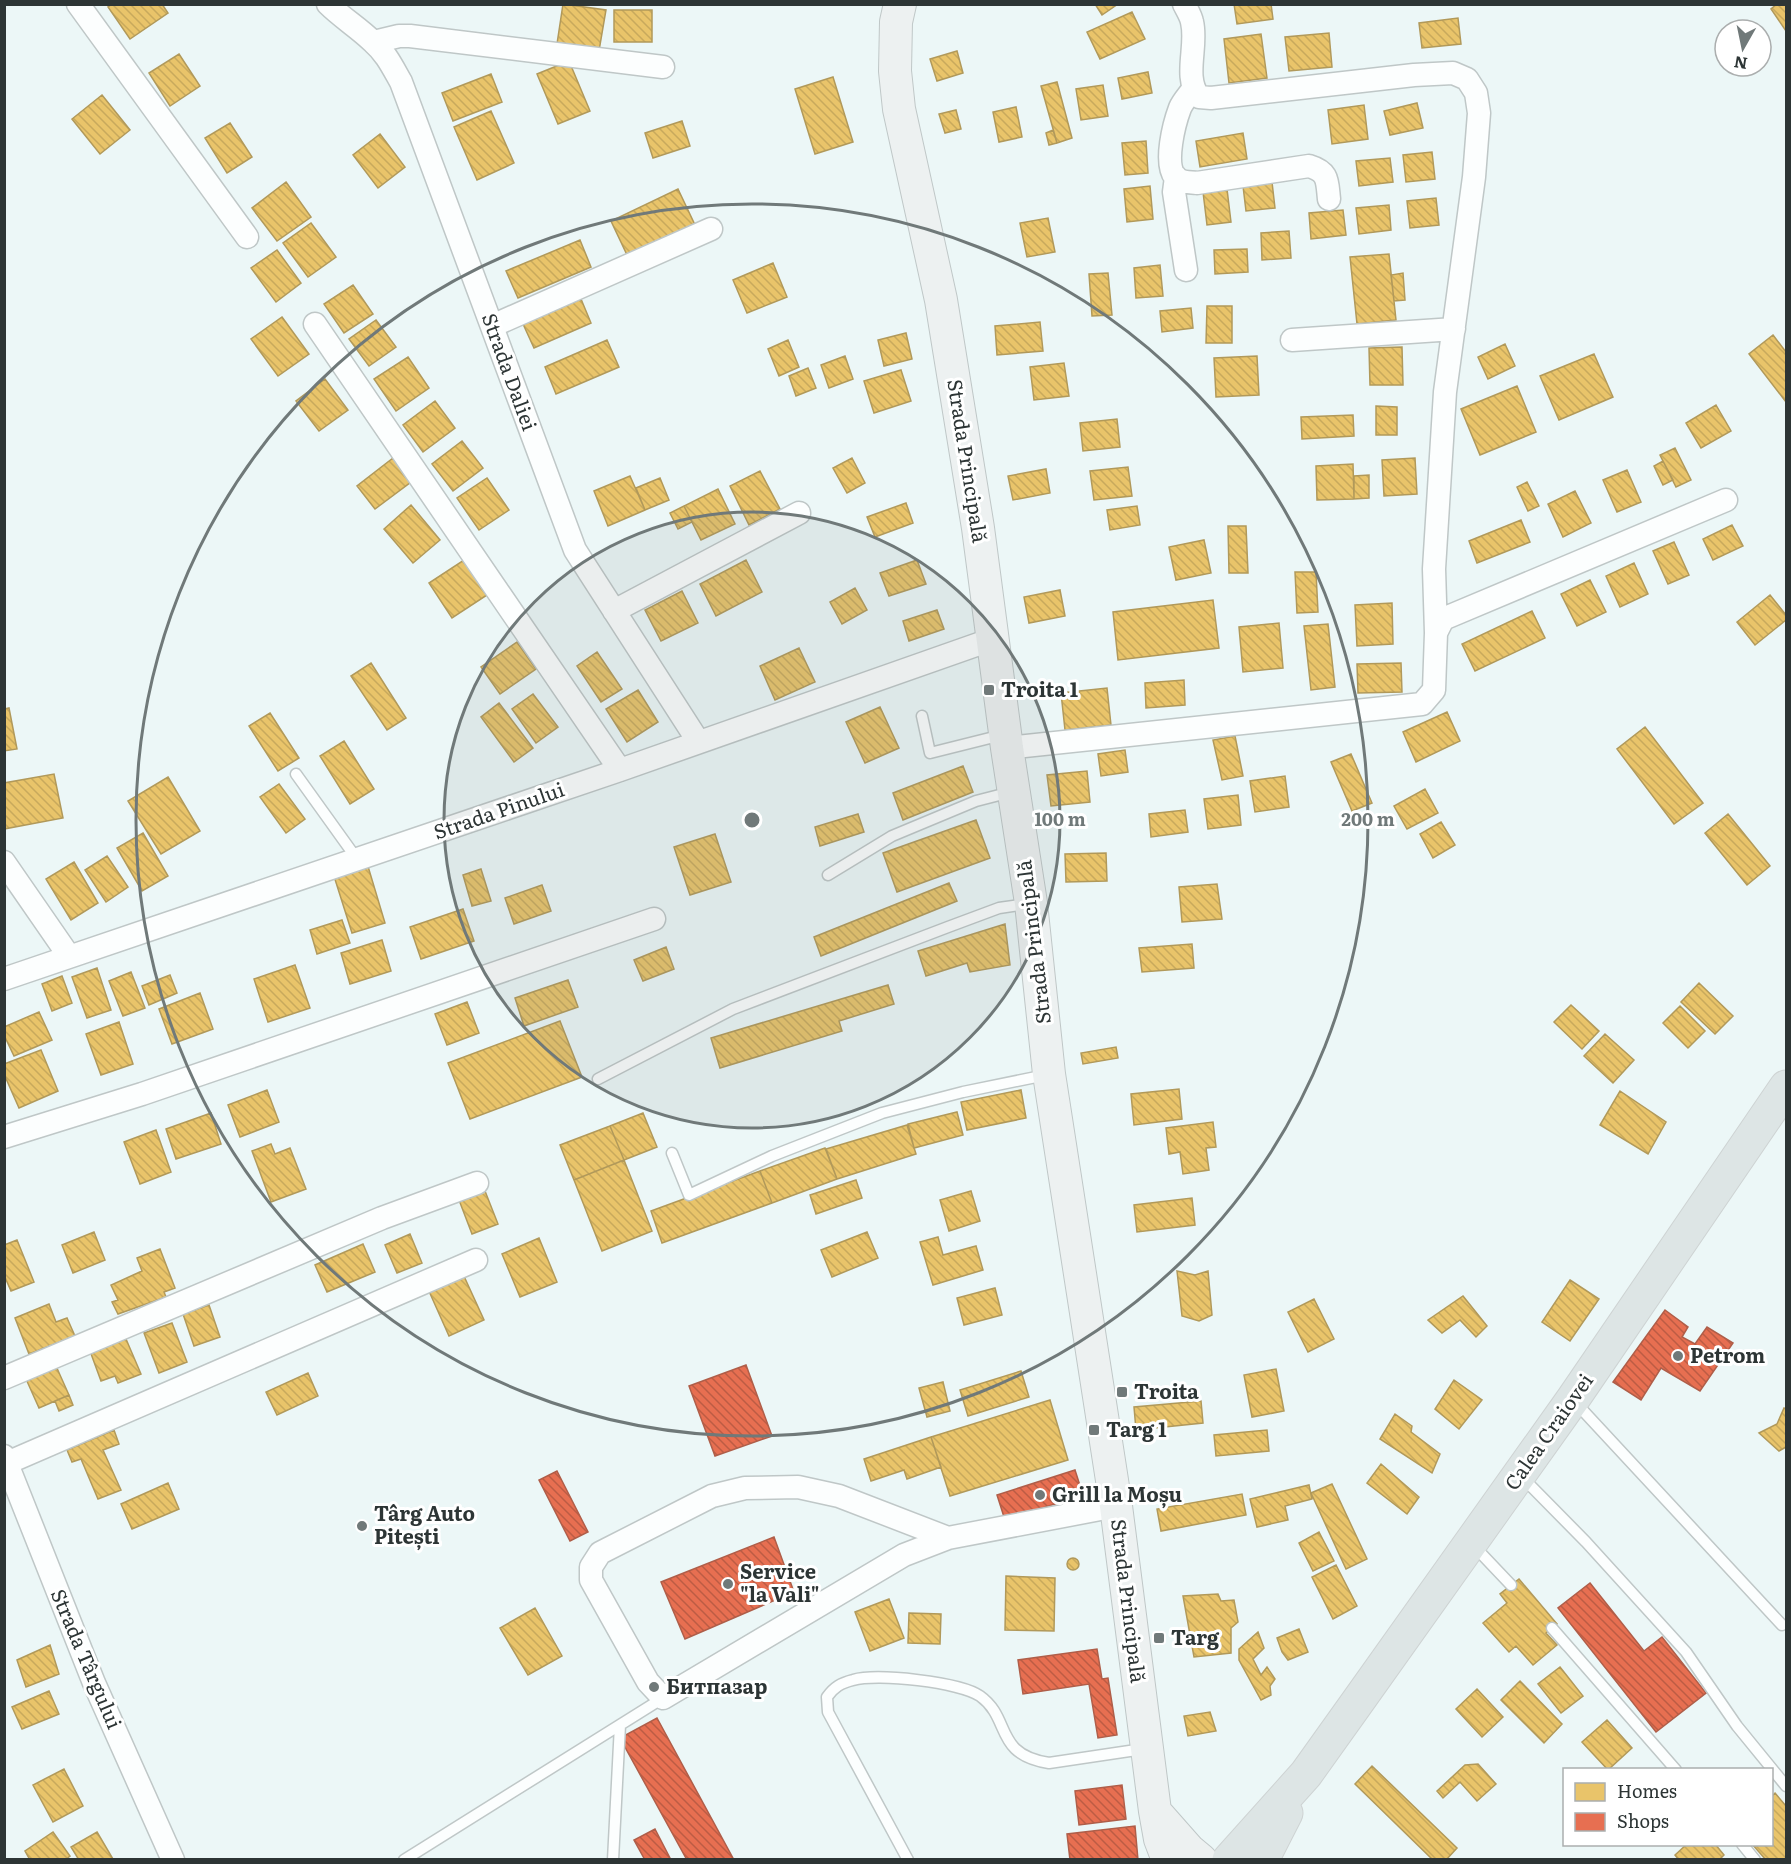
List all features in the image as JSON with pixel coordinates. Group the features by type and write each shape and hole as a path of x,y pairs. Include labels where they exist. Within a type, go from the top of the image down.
{"main road":[{"name":"Strada Principală","path":"900,4 896,22 894,71 899,109 941,300 978,528 1030,903 1049,1074 1116,1506 1155,1811 1160,1839 1168,1860"},
{"name":"Calea Craiovei","path":"1228,1860 1306,1774 1520,1475 1786,1086"},
{"name":"Calea Craiovei","path":"1262,1860 1306,1774"},
{"path":"1155,1811 1175,1835 1201,1860"}],"street":[{"path":"78,4 247,237"},
{"name":"Strada Daliei","path":"328,4 349,24 374,42 388,58 401,81 575,550 698,741"},
{"path":"1006,741 1422,704 1434,690 1436,546 1445,392 1474,177 1479,113 1476,93 1467,79 1453,73 1414,75 1210,98 1199,97 1193,89 1192,21 1184,4"},
{"path":"374,42 399,36 410,36 663,67"},
{"path":"1193,89 1181,106 1174,128 1171,167 1176,177 1184,182 1197,183 1309,166 1321,170 1327,178 1329,199"},
{"path":"1176,177 1173,184 1186,270"},
{"path":"492,326 711,229"},
{"path":"315,324 620,770"},
{"path":"1292,340 1454,329"},
{"path":"1436,633 1443,620 1726,500"},
{"path":"614,611 799,513"},
{"name":"Strada Pinului","path":"4,979 620,770 993,639"},
{"path":"4,862 69,956"},
{"path":"4,1137 142,1094 654,919"},
{"path":"4,1378 382,1218 477,1184"},
{"path":"6,1460 476,1260"},
{"name":"Strada Târgului","path":"6,1460 94,1683 173,1860"},
{"path":"948,1539 839,1496 798,1487 745,1488 712,1496 600,1553 591,1567 591,1580 648,1682 663,1698 904,1555 948,1539 1116,1506"}],"lane":[{"path":"922,716 930,753 1006,741"},
{"path":"296,774 357,859"},
{"path":"828,875 892,836 976,801 1014,792"},
{"path":"598,1079 733,1009 999,908 1030,903"},
{"path":"672,1153 689,1195 772,1156 882,1113 963,1092 1049,1074"},
{"path":"1573,1399 1782,1625"},
{"path":"1520,1475 1586,1542 1686,1652 1737,1726 1771,1768"},
{"path":"1470,1542 1511,1585"},
{"path":"1552,1628 1674,1768"},
{"path":"908,1860 828,1712 827,1697 835,1687 855,1679 912,1678 967,1689 981,1696 992,1708 1013,1747 1034,1761 1049,1763 1146,1748"},
{"path":"404,1860 663,1698"},
{"path":"613,1860 620,1725"},
{"path":"1773,1770 1786,1786"},
{"path":"1743,1846 1755,1860"}],"building: Homes":[{"path":"112,4 162,4 168,13 130,39 108,7"},
{"path":"563,4 606,10 599,51 557,44"},
{"path":"1095,4 1118,4 1102,15"},
{"path":"1234,4 1271,4 1273,19 1237,24"},
{"path":"1777,4 1786,4 1786,31 1771,9"},
{"path":"614,10 652,10 652,42 614,42"},
{"path":"1132,12 1145,39 1100,59 1087,32"},
{"path":"1458,18 1461,44 1422,48 1419,23"},
{"path":"1329,33 1332,67 1289,71 1285,37"},
{"path":"1261,34 1267,78 1229,83 1224,39"},
{"path":"957,51 963,73 937,81 930,59"},
{"path":"179,54 200,86 170,106 149,73"},
{"path":"569,61 590,111 558,124 537,74"},
{"path":"1148,72 1152,93 1122,99 1118,78"},
{"path":"491,74 502,102 453,121 442,93"},
{"path":"833,77 853,142 815,154 795,89"},
{"path":"1057,82 1072,138 1057,143 1041,86"},
{"path":"1103,85 1108,116 1081,120 1076,89"},
{"path":"102,95 130,130 100,154 72,119"},
{"path":"1417,103 1423,128 1390,135 1384,111"},
{"path":"1364,105 1368,139 1332,144 1328,110"},
{"path":"1016,107 1022,137 999,142 993,112"},
{"path":"956,110 961,129 945,133 939,114"},
{"path":"491,111 514,163 477,180 454,127"},
{"path":"682,121 690,146 653,158 645,133"},
{"path":"230,123 252,157 227,173 205,138"},
{"path":"1053,130 1057,143 1049,145 1046,133"},
{"path":"1243,133 1247,159 1200,167 1196,141"},
{"path":"380,134 405,167 378,188 353,155"},
{"path":"1146,141 1148,173 1125,175 1122,143"},
{"path":"1432,152 1435,179 1406,182 1403,155"},
{"path":"1390,158 1393,182 1359,186 1356,161"},
{"path":"286,182 311,217 277,241 252,208"},
{"path":"1272,182 1275,208 1246,211 1243,186"},
{"path":"1150,186 1153,219 1127,222 1124,189"},
{"path":"678,189 695,225 628,257 611,221"},
{"path":"1227,189 1231,222 1207,225 1203,192"},
{"path":"1436,198 1439,225 1410,228 1407,201"},
{"path":"1389,205 1391,230 1359,234 1356,208"},
{"path":"1343,210 1346,235 1311,239 1309,213"},
{"path":"1048,218 1055,252 1027,257 1020,223"},
{"path":"311,223 336,257 308,277 283,243"},
{"path":"1289,231 1291,258 1262,260 1261,233"},
{"path":"580,240 591,267 518,298 506,271"},
{"path":"1247,249 1248,272 1215,274 1214,250"},
{"path":"277,250 301,283 276,302 251,268"},
{"path":"1389,254 1396,320 1357,324 1350,257"},
{"path":"773,263 787,297 747,313 733,280"},
{"path":"1160,265 1163,296 1136,298 1134,268"},
{"path":"1108,273 1112,315 1092,316 1089,274"},
{"path":"1403,273 1405,300 1394,301 1391,275"},
{"path":"353,285 373,314 344,333 324,304"},
{"path":"581,299 591,323 534,348 523,324"},
{"path":"1207,306 1232,306 1232,343 1206,343"},
{"path":"1191,308 1193,328 1162,332 1160,311"},
{"path":"282,317 309,354 278,376 251,339"},
{"path":"376,320 396,347 369,366 349,339"},
{"path":"1040,322 1043,351 997,355 995,326"},
{"path":"906,333 912,359 884,366 878,340"},
{"path":"1773,335 1786,352 1786,402 1749,354"},
{"path":"607,340 619,367 556,394 545,367"},
{"path":"788,340 799,367 779,376 768,349"},
{"path":"1505,344 1515,366 1488,379 1478,357"},
{"path":"1402,347 1403,385 1370,385 1369,348"},
{"path":"1594,354 1613,397 1559,420 1540,376"},
{"path":"845,356 853,379 829,388 821,365"},
{"path":"1257,356 1259,395 1216,397 1214,358"},
{"path":"408,357 429,388 396,411 374,379"},
{"path":"1064,363 1069,396 1034,400 1030,367"},
{"path":"808,368 816,388 796,396 789,376"},
{"path":"901,370 911,401 874,413 864,381"},
{"path":"325,379 348,410 319,431 296,401"},
{"path":"1517,386 1536,432 1480,455 1461,409"},
{"path":"435,401 455,428 423,452 403,425"},
{"path":"1716,405 1731,431 1701,448 1686,423"},
{"path":"1376,406 1397,407 1397,435 1376,435"},
{"path":"1353,415 1354,436 1302,439 1301,417"},
{"path":"1117,419 1120,447 1083,451 1080,423"},
{"path":"462,441 483,468 453,491 432,464"},
{"path":"1675,448 1691,480 1676,487 1660,455"},
{"path":"393,458 411,482 375,509 357,486"},
{"path":"852,458 865,483 847,493 833,468"},
{"path":"1415,458 1417,494 1384,496 1382,460"},
{"path":"1663,461 1673,480 1663,485 1654,466"},
{"path":"1353,464 1354,499 1317,500 1316,466"},
{"path":"1128,467 1132,496 1094,500 1090,471"},
{"path":"1046,469 1050,493 1013,500 1008,476"},
{"path":"1627,470 1641,502 1617,512 1603,480"},
{"path":"760,471 780,509 749,525 730,486"},
{"path":"1369,475 1369,498 1354,499 1354,476"},
{"path":"630,476 645,510 608,526 594,491"},
{"path":"487,478 509,510 479,530 457,498"},
{"path":"660,478 669,500 645,510 636,488"},
{"path":"1527,482 1539,506 1528,511 1517,487"},
{"path":"718,489 735,524 701,540 684,506"},
{"path":"1575,491 1591,523 1563,537 1548,504"},
{"path":"906,503 913,523 875,537 867,517"},
{"path":"411,505 440,540 413,563 384,529"},
{"path":"684,506 692,522 678,529 670,513"},
{"path":"1137,506 1140,525 1110,530 1107,510"},
{"path":"1521,520 1530,542 1477,563 1469,541"},
{"path":"1732,525 1743,546 1713,560 1703,539"},
{"path":"1228,526 1246,526 1248,573 1229,573"},
{"path":"1204,540 1211,573 1176,580 1169,547"},
{"path":"1674,542 1689,575 1668,584 1653,551"},
{"path":"464,560 487,595 452,618 429,583"},
{"path":"746,560 762,592 716,616 700,584"},
{"path":"917,560 926,584 889,596 880,573"},
{"path":"1634,563 1648,594 1620,607 1606,576"},
{"path":"1295,572 1316,572 1318,612 1297,613"},
{"path":"1590,580 1606,612 1577,626 1561,594"},
{"path":"855,588 867,610 842,624 830,602"},
{"path":"1060,590 1065,616 1029,623 1024,597"},
{"path":"682,591 698,623 661,641 645,610"},
{"path":"1770,595 1786,615 1786,620 1755,645 1737,622"},
{"path":"1213,600 1219,648 1118,660 1113,612"},
{"path":"1392,603 1393,644 1357,646 1355,605"},
{"path":"937,610 944,629 909,641 903,621"},
{"path":"1532,611 1545,638 1475,671 1462,644"},
{"path":"1279,623 1283,668 1243,672 1239,627"},
{"path":"1328,624 1335,687 1311,690 1304,626"},
{"path":"517,642 536,669 500,694 481,667"},
{"path":"799,648 815,682 775,700 760,666"},
{"path":"597,652 622,689 601,702 577,666"},
{"path":"371,663 406,718 387,730 351,676"},
{"path":"1401,663 1402,692 1358,693 1357,664"},
{"path":"1184,680 1185,705 1146,708 1145,683"},
{"path":"1107,688 1111,725 1065,730 1061,693"},
{"path":"638,690 658,722 627,742 606,709"},
{"path":"533,694 558,727 536,743 512,709"},
{"path":"499,703 533,748 514,762 481,717"},
{"path":"880,707 899,748 865,763 846,722"},
{"path":"9,708 17,749 4,751 4,709"},
{"path":"1447,712 1460,741 1416,762 1403,732"},
{"path":"270,713 299,758 278,771 249,726"},
{"path":"1645,727 1703,803 1674,824 1617,749"},
{"path":"1235,736 1243,776 1222,780 1213,740"},
{"path":"344,741 374,789 350,804 320,756"},
{"path":"1125,750 1128,772 1101,776 1098,754"},
{"path":"1351,754 1372,803 1352,811 1331,762"},
{"path":"963,766 973,792 903,820 893,793"},
{"path":"1087,771 1090,802 1051,806 1047,775"},
{"path":"54,774 63,818 4,829 4,783"},
{"path":"1285,776 1289,807 1255,812 1250,781"},
{"path":"168,777 200,831 161,854 128,801"},
{"path":"279,784 305,819 286,833 260,797"},
{"path":"1425,789 1438,813 1407,829 1394,806"},
{"path":"1238,795 1241,825 1208,829 1204,799"},
{"path":"1185,810 1188,832 1151,837 1149,814"},
{"path":"858,814 864,832 820,846 815,827"},
{"path":"1728,814 1770,866 1747,885 1705,833"},
{"path":"976,820 990,858 897,892 883,853"},
{"path":"1441,822 1455,845 1433,858 1420,834"},
{"path":"143,833 168,876 142,891 117,848"},
{"path":"715,834 731,882 690,895 674,847"},
{"path":"1106,853 1107,881 1066,882 1065,854"},
{"path":"107,856 128,887 106,902 85,870"},
{"path":"74,862 98,903 71,920 46,879"},
{"path":"367,863 385,923 352,933 333,873"},
{"path":"481,869 491,901 472,906 463,875"},
{"path":"949,883 957,901 821,956 814,937"},
{"path":"1217,884 1222,919 1182,922 1179,887"},
{"path":"542,885 551,911 514,924 505,898"},
{"path":"463,909 474,941 421,959 410,927"},
{"path":"342,920 350,943 317,954 310,930"},
{"path":"1005,924 1010,965 970,972 967,963 926,976 918,951"},
{"path":"382,940 391,971 350,984 341,953"},
{"path":"1192,944 1194,968 1142,972 1139,948"},
{"path":"666,947 674,969 643,981 634,960"},
{"path":"295,965 310,1008 268,1022 254,979"},
{"path":"97,968 111,1010 87,1018 72,977"},
{"path":"131,972 145,1008 123,1016 109,981"},
{"path":"170,975 177,993 149,1005 142,986"},
{"path":"62,976 72,1003 52,1011 42,984"},
{"path":"568,980 578,1007 524,1026 515,998"},
{"path":"1699,983 1733,1016 1715,1034 1681,1002"},
{"path":"888,985 894,1004 839,1021 842,1031 720,1068 711,1038"},
{"path":"200,993 213,1029 172,1044 159,1009"},
{"path":"467,1002 479,1033 447,1045 435,1014"},
{"path":"1571,1005 1599,1031 1582,1049 1554,1022"},
{"path":"1680,1006 1705,1031 1688,1048 1663,1023"},
{"path":"39,1012 52,1040 14,1056 4,1035 4,1027"},
{"path":"560,1021 582,1077 470,1119 448,1063"},
{"path":"119,1022 133,1064 101,1075 86,1034"},
{"path":"1605,1034 1634,1060 1613,1083 1584,1056"},
{"path":"1116,1047 1118,1058 1083,1064 1081,1053"},
{"path":"41,1050 58,1091 19,1108 4,1074 4,1064"},
{"path":"1179,1089 1182,1119 1134,1125 1131,1094"},
{"path":"267,1090 279,1122 240,1137 228,1105"},
{"path":"1021,1090 1026,1118 967,1130 961,1102"},
{"path":"1620,1091 1666,1122 1648,1154 1600,1125"},
{"path":"957,1112 963,1135 914,1148 908,1124"},
{"path":"211,1113 221,1144 176,1159 166,1129"},
{"path":"643,1113 657,1147 624,1160 610,1126"},
{"path":"1213,1122 1216,1147 1206,1148 1209,1170 1183,1174 1180,1152 1169,1154 1166,1128"},
{"path":"907,1125 916,1154 837,1179 826,1149"},
{"path":"610,1126 624,1160 574,1180 560,1145"},
{"path":"156,1130 171,1172 140,1184 124,1142"},
{"path":"271,1144 275,1154 290,1148 306,1189 271,1202 252,1151"},
{"path":"825,1148 837,1179 772,1203 760,1171"},
{"path":"624,1160 652,1231 602,1251 574,1180"},
{"path":"760,1171 772,1203 662,1243 651,1211"},
{"path":"856,1180 862,1198 816,1214 810,1195"},
{"path":"485,1191 498,1224 472,1234 459,1200"},
{"path":"971,1191 980,1221 949,1231 940,1200"},
{"path":"1192,1198 1195,1225 1137,1232 1134,1205"},
{"path":"94,1232 105,1260 73,1273 62,1245"},
{"path":"867,1232 878,1258 832,1277 821,1250"},
{"path":"410,1234 422,1263 397,1273 385,1245"},
{"path":"938,1237 943,1255 976,1246 983,1270 933,1285 920,1242"},
{"path":"539,1238 557,1282 520,1297 502,1254"},
{"path":"17,1240 34,1282 11,1291 4,1275 4,1245"},
{"path":"363,1244 375,1272 327,1292 315,1265"},
{"path":"160,1249 175,1288 164,1292 166,1297 118,1314 112,1302 118,1300 111,1285 142,1271 137,1258"},
{"path":"1177,1271 1195,1275 1208,1271 1212,1315 1199,1321 1182,1316"},
{"path":"463,1274 484,1320 449,1336 428,1289"},
{"path":"1570,1280 1599,1299 1570,1341 1542,1322"},
{"path":"995,1288 1002,1315 964,1325 957,1298"},
{"path":"1463,1296 1487,1326 1476,1337 1460,1320 1442,1333 1428,1320"},
{"path":"1314,1299 1334,1339 1308,1352 1288,1312"},
{"path":"49,1304 56,1322 67,1318 75,1336 29,1354 15,1318"},
{"path":"209,1305 220,1337 194,1346 183,1314"},
{"path":"172,1323 187,1362 159,1373 144,1333"},
{"path":"126,1339 141,1374 118,1383 115,1376 101,1381 90,1351"},
{"path":"56,1366 69,1395 39,1408 26,1379"},
{"path":"1276,1369 1284,1411 1252,1417 1244,1375"},
{"path":"1021,1371 1029,1397 968,1416 960,1390"},
{"path":"308,1373 318,1396 277,1415 266,1392"},
{"path":"1454,1380 1482,1400 1459,1429 1435,1409"},
{"path":"943,1382 950,1411 927,1417 919,1388"},
{"path":"69,1395 73,1405 59,1411 55,1401"},
{"path":"1050,1400 1068,1460 950,1496 931,1437"},
{"path":"1201,1401 1203,1423 1136,1430 1134,1407"},
{"path":"1784,1408 1786,1409 1786,1447 1779,1451 1759,1433 1777,1424"},
{"path":"1395,1414 1412,1426 1411,1432 1440,1454 1432,1473 1380,1439"},
{"path":"114,1430 119,1444 103,1450 121,1490 98,1499 81,1459 72,1462 67,1450"},
{"path":"1267,1430 1269,1451 1216,1456 1214,1435"},
{"path":"931,1437 941,1467 907,1479 904,1470 871,1481 864,1459"},
{"path":"1381,1464 1419,1497 1407,1514 1367,1483"},
{"path":"168,1483 179,1509 132,1529 121,1504"},
{"path":"1332,1484 1367,1559 1346,1569 1311,1493"},
{"path":"1309,1485 1312,1499 1285,1506 1288,1520 1257,1527 1250,1499"},
{"path":"1242,1494 1246,1515 1161,1531 1157,1509"},
{"path":"1319,1532 1334,1561 1313,1571 1299,1543"},
{"path":"1075,1558 1079,1564 1075,1570 1071,1570 1067,1562"},
{"path":"1336,1565 1357,1606 1333,1619 1312,1577"},
{"path":"1006,1576 1055,1578 1054,1631 1005,1630"},
{"path":"1519,1579 1557,1624 1546,1633 1557,1645 1533,1665 1516,1646 1509,1652 1483,1623 1507,1603 1500,1594"},
{"path":"1218,1594 1221,1601 1234,1600 1238,1622 1231,1628 1231,1653 1194,1657 1183,1596"},
{"path":"889,1599 904,1638 870,1651 855,1612"},
{"path":"535,1608 562,1656 528,1675 500,1628"},
{"path":"909,1613 941,1614 940,1644 908,1643"},
{"path":"1299,1629 1308,1652 1288,1660 1277,1638"},
{"path":"1258,1632 1264,1648 1253,1659 1261,1675 1267,1667 1275,1679 1270,1686 1271,1695 1261,1700 1239,1660 1239,1649"},
{"path":"50,1645 59,1674 26,1687 17,1660"},
{"path":"1560,1667 1583,1696 1561,1713 1538,1684"},
{"path":"1520,1681 1562,1724 1544,1743 1501,1700"},
{"path":"1477,1689 1503,1717 1482,1737 1456,1709"},
{"path":"49,1691 59,1714 22,1729 12,1707"},
{"path":"1210,1712 1216,1731 1188,1736 1184,1716"},
{"path":"1607,1720 1632,1748 1610,1768 1606,1768 1582,1742"},
{"path":"1478,1764 1496,1784 1477,1801 1460,1782 1443,1798 1437,1791 1465,1765"},
{"path":"1372,1766 1457,1848 1446,1860 1433,1860 1355,1784"},
{"path":"64,1769 83,1806 53,1822 33,1785"},
{"path":"1775,1793 1786,1806 1786,1860 1766,1860 1754,1846 1773,1846 1773,1795"},
{"path":"53,1832 70,1856 65,1860 30,1860 25,1851"},
{"path":"97,1832 113,1859 79,1860 71,1847"},
{"path":"1685,1846 1717,1846 1724,1855 1719,1860 1679,1860 1675,1855"}],"building: Shops":[{"name":"Petrom","path":"1665,1310 1688,1327 1682,1337 1695,1344 1707,1327 1733,1343 1700,1391 1661,1368 1641,1400 1613,1382"},
{"path":"746,1365 772,1436 715,1456 689,1386"},
{"name":"Grill la Moșu","path":"1075,1470 1083,1495 1005,1520 997,1495"},
{"path":"557,1471 588,1532 570,1541 539,1480"},
{"path":"774,1537 794,1592 685,1639 661,1582"},
{"path":"1590,1583 1644,1651 1662,1637 1706,1693 1656,1732 1558,1608"},
{"path":"1097,1649 1102,1679 1108,1678 1117,1735 1098,1738 1089,1684 1023,1694 1018,1660"},
{"path":"657,1718 734,1860 687,1860 620,1738"},
{"path":"1122,1785 1126,1819 1079,1825 1075,1791"},
{"path":"1135,1826 1138,1860 1070,1860 1067,1834"},
{"path":"655,1829 671,1860 645,1860 634,1840"}],"place":[{"name":"Troita 1","path":"989,690"},
{"name":"Petrom","path":"1678,1356"},
{"name":"Troita","path":"1122,1392"},
{"name":"Targ 1","path":"1094,1430"},
{"name":"Grill la Moșu","path":"1040,1495"},
{"name":"Târg Auto Pitești","path":"362,1526"},
{"name":"Service \"la Vali\"","path":"728,1584"},
{"name":"Targ","path":"1159,1638"},
{"name":"Битпазар","path":"654,1687"}]}
